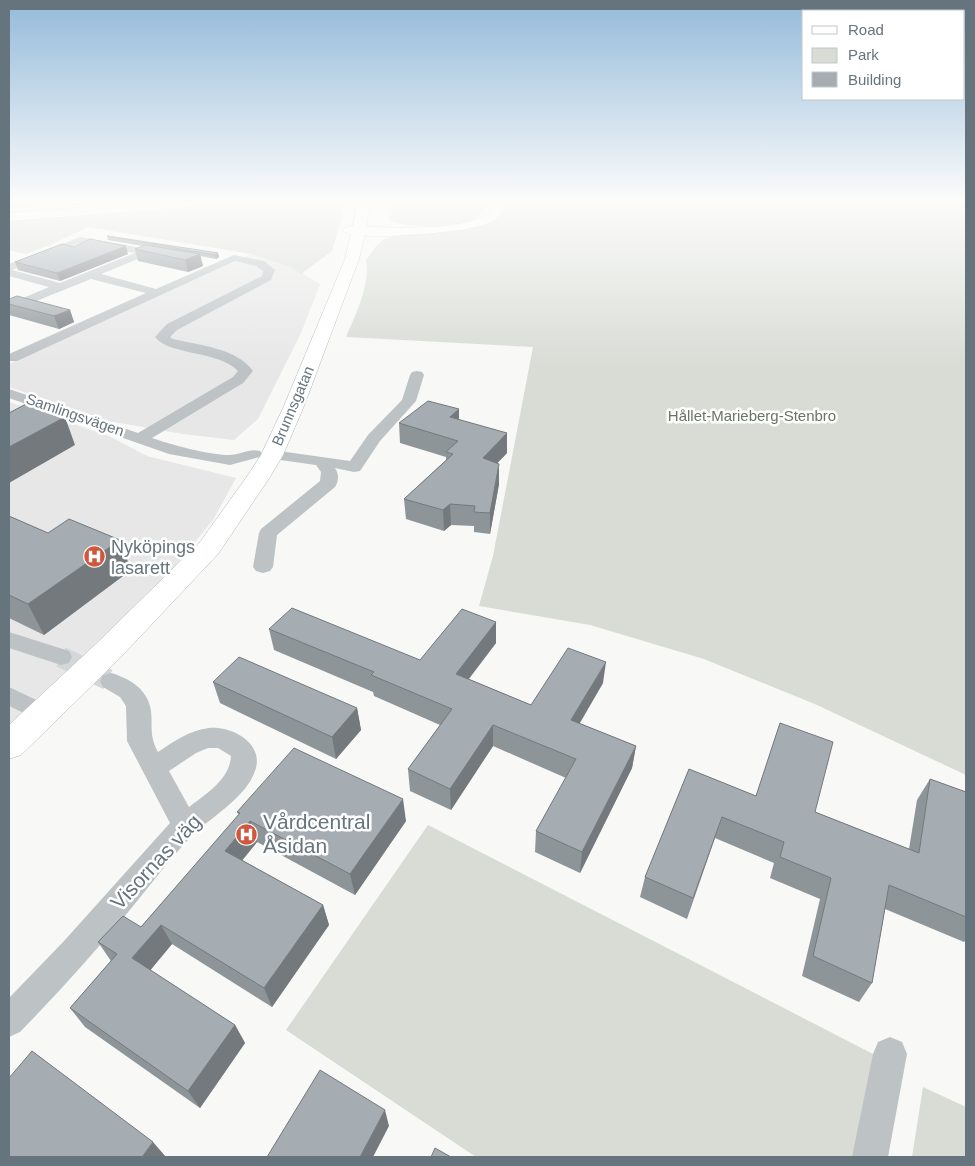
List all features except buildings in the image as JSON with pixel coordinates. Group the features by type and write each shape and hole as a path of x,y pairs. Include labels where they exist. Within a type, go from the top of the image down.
{"main road":[{"name":"Brunnsgatan","path":"9,745 107,652 172,584 263,454 269,431 305,354 343,257"}],"street":[{"path":"9,268 36,257"},
{"path":"9,308 134,257"},
{"path":"12,358 234,258 260,263 269,270 268,278 172,327 162,337 168,342 231,359 242,365 246,371 238,380 141,438"},
{"path":"202,260 220,264"},
{"path":"9,273 62,286"},
{"path":"90,275 156,292"},
{"path":"22,303 40,308"},
{"path":"75,317 93,322"},
{"path":"263,454 354,467 374,438 409,401 417,375"},
{"name":"Samlingsvägen","path":"9,393 169,449 230,460 263,454"},
{"path":"263,567 268,534 329,483 329,472 322,461"},
{"path":"9,640 61,657"},
{"path":"111,681 128,690 138,704 139,741 185,825"},
{"path":"9,696 43,713"},
{"name":"Visornas väg","path":"9,1021 75,952 185,825 222,796 243,770 244,752 232,742 215,736 194,741 154,768"},
{"path":"870,1157 890,1054"}],"shaded area":[{"path":"243,257 261,257 293,268 320,284 301,333 258,419 234,440 183,434 108,421 9,387 9,364"},
{"name":"Nyköpings lasarett","path":"9,402 109,436 147,456 236,478 213,520 151,595 9,727"}],"green space":[{"path":"261,257 323,257 301,274 293,268"},
{"name":"Hållet-Marieberg-Stenbro","path":"368,257 966,257 966,775 817,705 704,659 590,625 479,606 493,556 533,347 346,337 364,289 367,269 366,260"},
{"path":"428,825 877,1056 857,1157 476,1157 286,1030"},
{"path":"923,1087 966,1107 966,1157 912,1157"}],"tunnel":[{"path":"61,657 111,681"}],"place":[{"name":"Nyköpings lasarett","path":"95,557"},
{"name":"Vårdcentral Åsidan","path":"247,834"}]}
